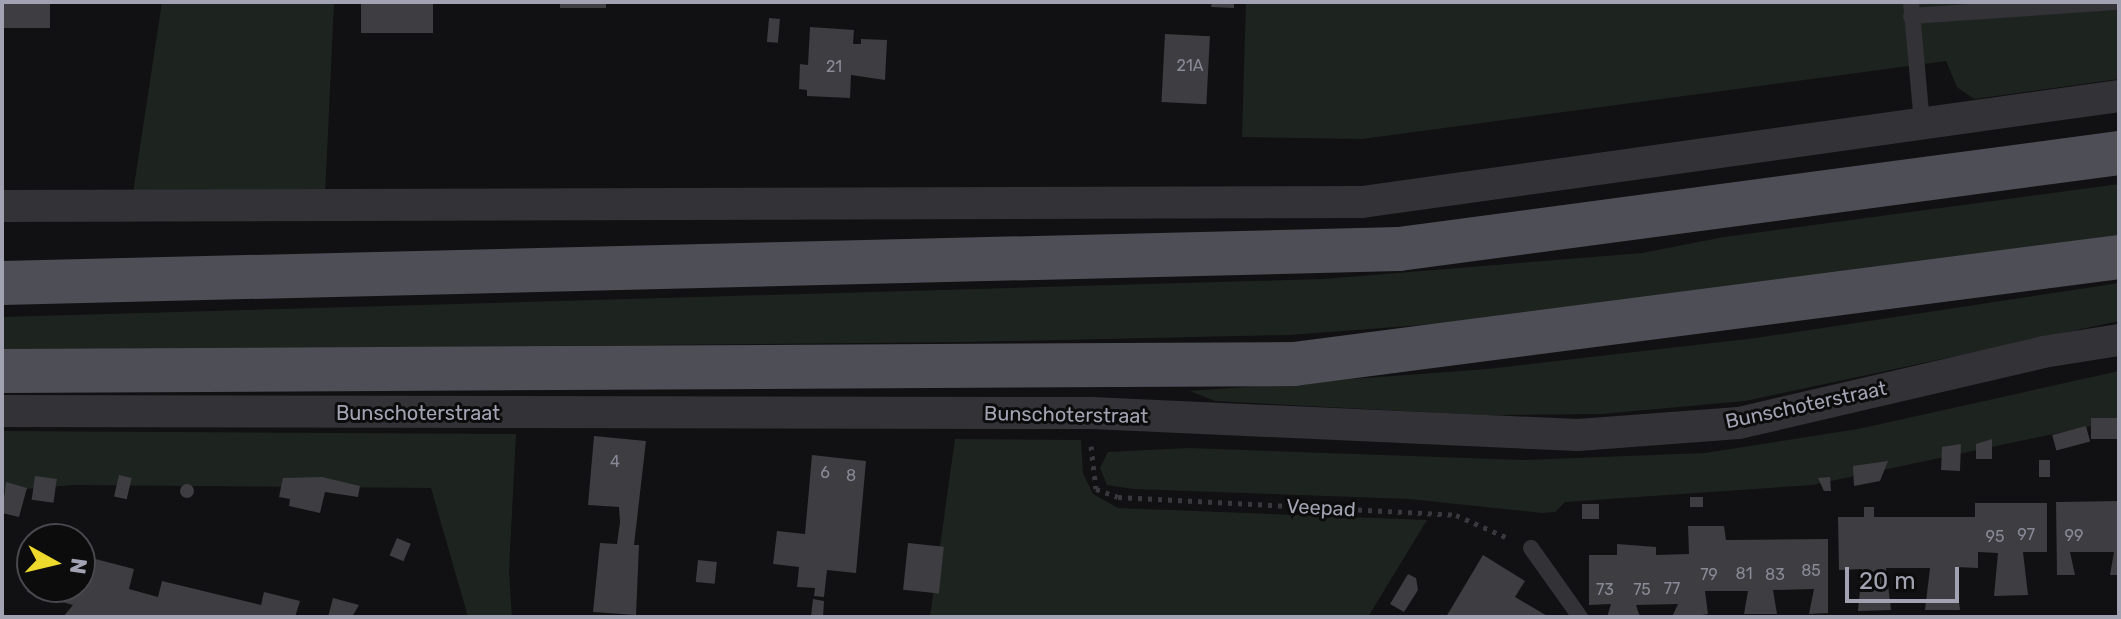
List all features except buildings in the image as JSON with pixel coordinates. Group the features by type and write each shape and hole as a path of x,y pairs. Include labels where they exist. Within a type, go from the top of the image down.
{"main road":[{"path":"2,283 1399,249 2119,153"},
{"path":"2,371 1294,364 2119,257"}],"street":[{"path":"2,206 1362,202 2119,96"},
{"name":"Bunschoterstraat","path":"2,411 1092,413 1592,434 1739,423 2043,352 2119,340"}],"lane":[{"path":"1922,124 1911,9 2119,2"},
{"path":"1531,548 1580,617"}],"path":[{"name":"Veepad","path":"1092,413 1096,489 1118,497 1456,515 1531,548"}],"shaded area":[{"path":"162,2 334,2 325,196 133,193"},
{"path":"1246,2 2119,2 2119,79 1974,99 1957,87 1946,61 1362,139 1242,137"},
{"path":"2119,184 2119,237 1531,317 1289,335 966,342 2,351 2,317 1323,279 1642,253 1724,237"},
{"path":"2119,283 2119,321 1745,401 1602,414 1482,415 1215,401 1190,391 1488,369 1756,338"},
{"path":"2119,371 2119,420 1812,485 1565,502 1555,512 1409,499 1134,489 1107,485 1100,468 1108,452 1189,448 1524,460 1705,453 1858,429"},
{"path":"2,431 516,434 509,571 512,617 468,617 431,488 74,485 2,491"},
{"path":"955,439 1081,440 1083,473 1093,494 1118,508 1427,520 1368,617 930,617"}]}
